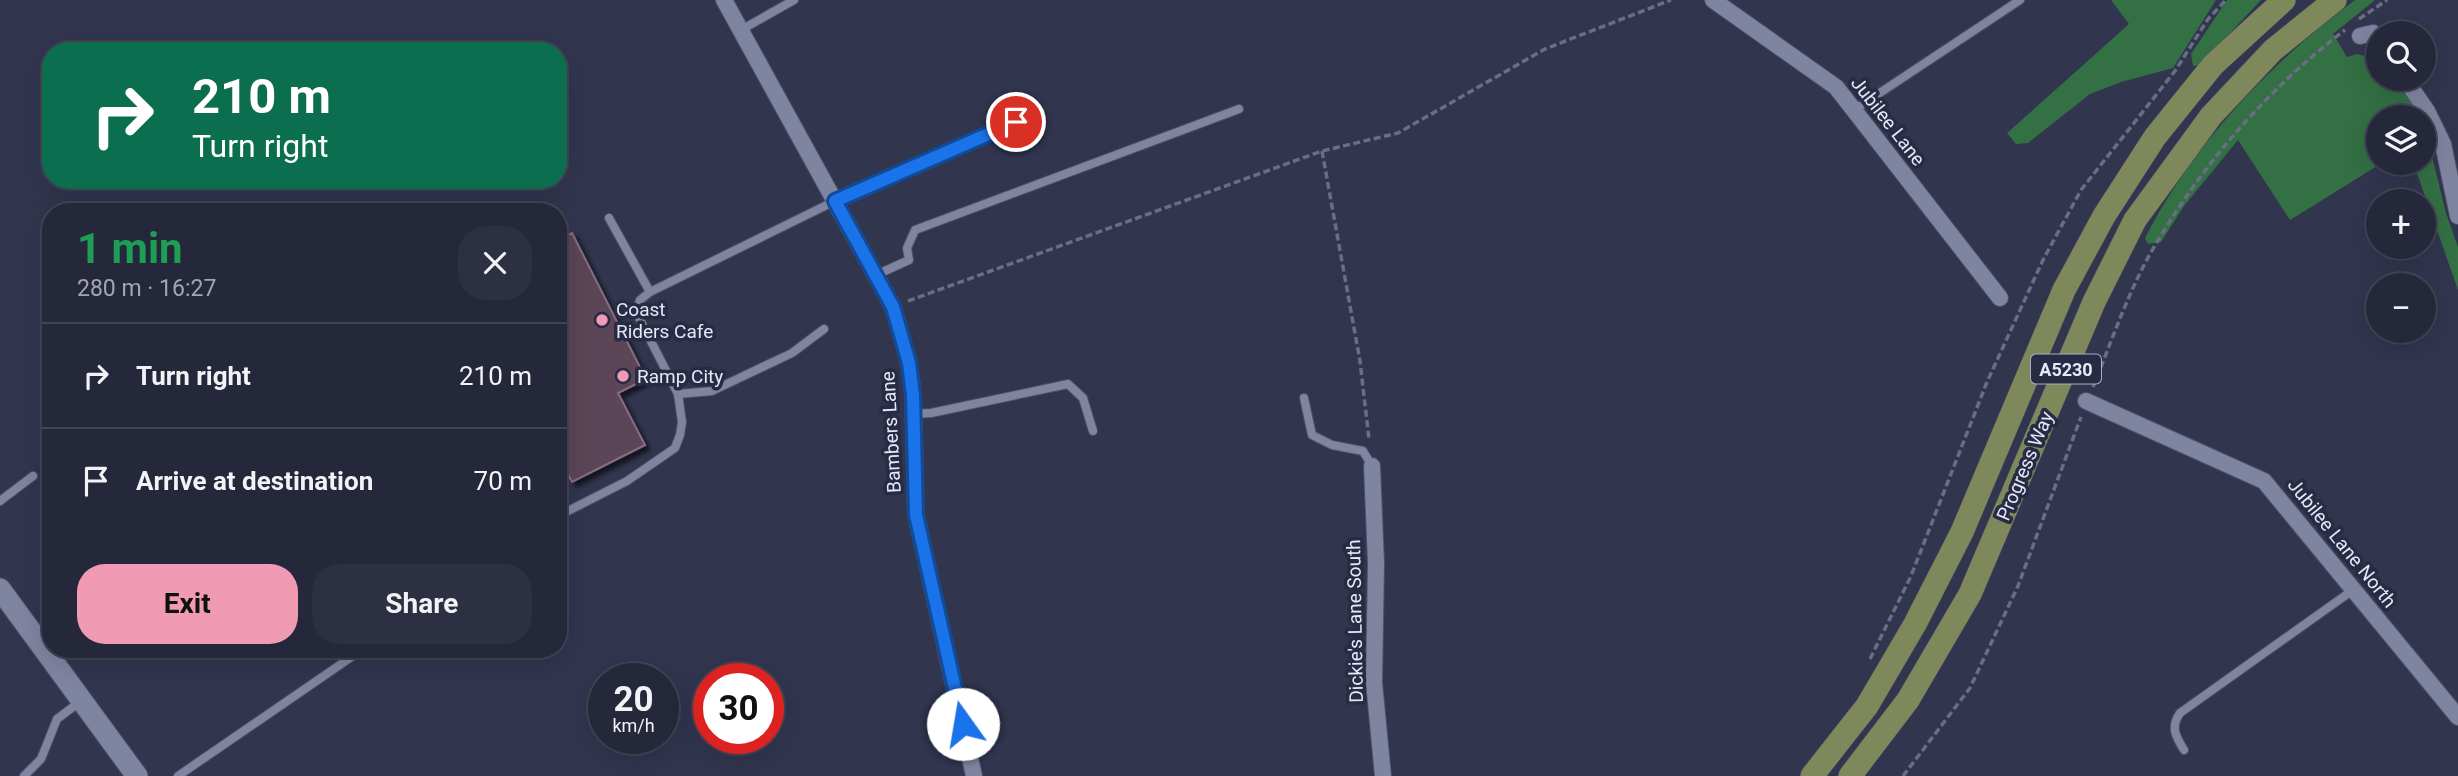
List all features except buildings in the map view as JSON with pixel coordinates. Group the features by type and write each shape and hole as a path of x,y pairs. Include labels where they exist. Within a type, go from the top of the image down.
{"main road":[{"name":"Progress Way","path":"1812,776 1867,706 1915,624 1962,532 2063,289 2104,216 2155,137 2213,65 2284,0"},
{"name":"Progress Way","path":"1850,776 1908,700 1970,594 2094,302 2135,220 2211,116 2273,50 2334,0"}],"street":[{"name":"Bambers Lane","path":"724,0 893,307 909,363 914,414 916,515 974,776"},
{"name":"Jubilee Lane","path":"1713,0 1836,86 2000,298"},
{"path":"2360,36 2366,35"},
{"path":"2413,91 2440,135 2458,216"},
{"name":"Jubilee Lane North","path":"2086,401 2264,481 2458,717"},
{"name":"Dickie's Lane South","path":"1372,466 1376,563 1374,682 1383,776"},
{"path":"0,589 42,647"},
{"path":"50,658 137,776"}],"lane":[{"path":"741,30 794,0"},
{"path":"1854,110 2020,0"},
{"path":"876,275 909,260 907,248 915,230 1239,110"},
{"path":"567,511 627,481 675,447 682,422 678,394 636,312 640,300 650,292 835,201 1040,112"},
{"path":"609,218 650,292"},
{"path":"678,394 712,391 792,353 824,330"},
{"path":"914,414 931,413 1068,384 1083,398 1093,431"},
{"path":"1304,398 1311,435 1332,445 1363,451 1372,466"},
{"path":"0,501 33,476"},
{"path":"2184,750 2175,736 2174,726 2180,713 2353,590"},
{"path":"178,776 350,658"},
{"path":"24,776 41,759 57,719 81,701"}],"path":[{"path":"893,307 1322,151 1398,133 1545,49 1671,0"},
{"path":"1865,668 1911,576 1987,382 2043,260 2068,213 2081,190 2175,71 2208,19 2226,0"},
{"path":"1903,776 1970,688 2018,586 2086,401 2149,256 2211,160 2297,67 2387,0"},
{"path":"1322,151 1360,361 1372,466"}],"green space":[{"path":"2111,0 2216,0 2173,68 2121,82 2090,94 2028,143 2016,144 2007,133 2129,24"},
{"path":"2227,0 2261,0 2200,65 2193,66 2191,54"},
{"path":"2355,0 2375,0 2333,34 2347,57 2357,54 2366,56 2366,91 2404,91 2413,105 2366,105 2366,173 2290,220 2238,140 2184,206 2161,242 2148,244 2145,238 2164,203 2210,138 2264,78"},
{"path":"2436,173 2458,247 2458,290 2436,227 2436,189 2423,189 2418,176 2436,175"}],"place":[{"name":"Coast Riders Cafe","path":"602,320"},
{"name":"Ramp City","path":"623,376"}],"route":[{"path":"963,724 916,515 913,395 909,363 893,307 835,201 1016,122"}]}
